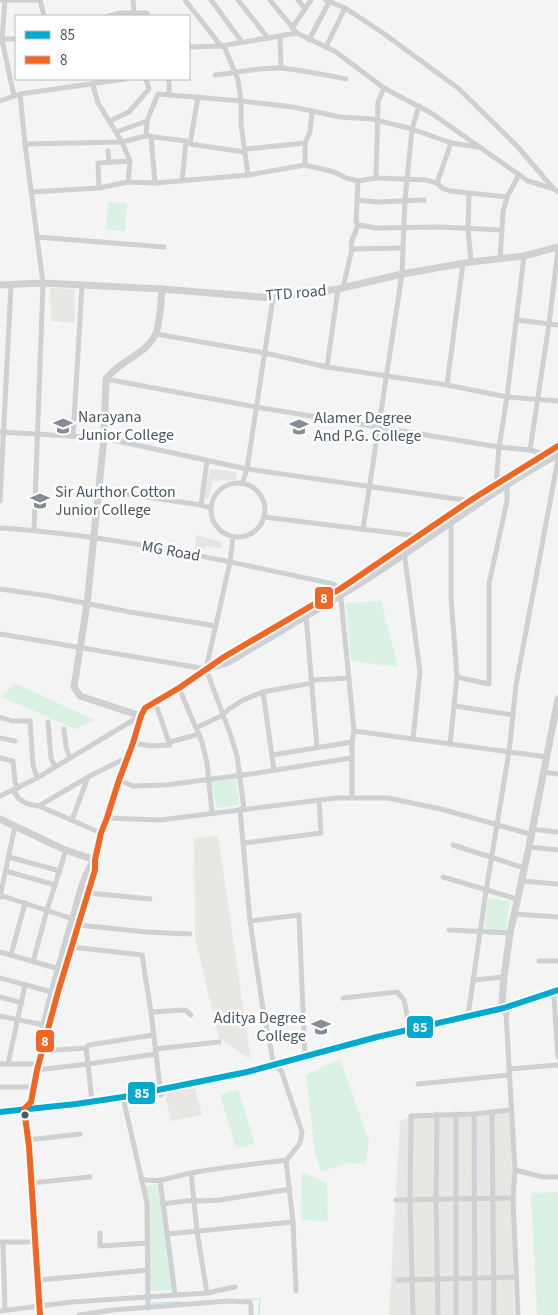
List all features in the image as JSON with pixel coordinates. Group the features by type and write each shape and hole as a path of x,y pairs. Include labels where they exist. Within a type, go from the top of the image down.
{"main road":[{"path":"206,669 228,662 306,616 404,549 451,522 496,485 558,446"},
{"path":"404,549 419,536 558,454"},
{"path":"26,1109 29,1087 42,1051 96,870 95,860 101,833 108,818 119,780 134,743 145,708 206,669 340,592"},
{"path":"26,1109 32,1102 36,1067 52,992 89,869 95,860"},
{"path":"0,1117 26,1109 93,1107 124,1102 161,1092 277,1068 505,1011 557,994"},
{"path":"277,1068 305,1056 410,1029 505,1011"},
{"path":"0,1112 161,1092"}],"street":[{"path":"0,0 40,0 44,15"},
{"path":"5,0 1,40 17,95 43,284 34,530"},
{"path":"133,0 134,14"},
{"path":"185,0 223,46 230,65 236,73 241,101 241,124 248,175"},
{"path":"211,0 242,42"},
{"path":"238,0 268,38"},
{"path":"270,0 295,31 309,40 336,52 384,88 419,106 528,181 556,191"},
{"path":"298,0 304,8"},
{"path":"295,31 304,8 311,0"},
{"path":"309,40 327,1 345,8 458,88 517,146 556,191"},
{"path":"326,47 345,8"},
{"path":"113,15 120,13 147,13 148,15"},
{"path":"190,47 223,46 280,36 295,31"},
{"path":"280,36 282,68"},
{"path":"1,40 15,39"},
{"path":"216,75 255,69 282,68 346,79"},
{"path":"0,102 17,95 120,80"},
{"path":"110,121 128,112 149,89 146,80"},
{"path":"169,80 169,95"},
{"path":"92,85 98,103 122,142 130,161 128,182"},
{"path":"376,178 378,102 384,88"},
{"path":"155,183 147,121 158,94 293,107 312,112 377,120 412,129 450,143 480,147"},
{"path":"182,181 198,97"},
{"path":"363,529 368,486 402,274 405,200 412,129 419,106"},
{"path":"305,165 305,143 310,132 312,112"},
{"path":"116,132 147,121"},
{"path":"25,144 122,142 149,136 244,152 247,149 290,143 305,143"},
{"path":"436,183 450,143"},
{"path":"108,151 109,162"},
{"path":"99,188 98,163 130,161"},
{"path":"31,192 99,188 128,182 155,183 248,175 305,165 334,172 358,181 376,178 407,179 436,183 450,191 507,197"},
{"path":"500,259 503,212 507,197 519,175"},
{"path":"327,367 340,289 352,249 351,243 358,225 356,222 358,181"},
{"path":"469,194 468,228 471,262"},
{"path":"357,200 378,202 424,200"},
{"path":"358,225 377,228 502,230"},
{"path":"37,237 164,247"},
{"path":"352,249 403,248"},
{"path":"530,450 549,324 558,248"},
{"name":"TTD road","path":"0,285 43,284 162,289 273,298 340,289 402,274 471,262 524,256 558,248"},
{"path":"496,485 524,256"},
{"path":"447,385 463,264"},
{"path":"0,501 1,432 11,285"},
{"path":"73,436 82,286"},
{"path":"141,716 80,696 74,687 87,604 104,438 106,379 110,373 137,354 156,334 162,289"},
{"path":"242,484 273,298"},
{"path":"517,320 558,325"},
{"path":"156,334 264,353 327,367 447,385 507,397 558,401"},
{"path":"106,379 256,407 500,447 530,450 544,454"},
{"path":"1,432 104,438 246,469 473,503"},
{"path":"468,1017 509,752 516,685 558,459"},
{"path":"201,505 207,461"},
{"path":"242,484 256,490 264,502 264,517 258,529 247,536 234,537 221,532 213,521 211,508 213,499 218,492 225,487 242,484"},
{"path":"457,677 489,684 489,584 507,501 507,485"},
{"path":"98,490 211,508"},
{"path":"264,517 419,536"},
{"path":"450,744 457,677 451,597 451,522"},
{"name":"MG Road","path":"0,528 34,530 93,538 230,562 333,584 340,592"},
{"path":"234,537 206,669 235,749 240,776 250,921 262,1002 277,1068 302,1132 300,1143 287,1160 293,1222 296,1291"},
{"path":"404,549 420,672 413,739"},
{"path":"0,589 216,626"},
{"path":"340,592 354,731 351,758 352,798"},
{"path":"306,616 317,747"},
{"path":"0,634 206,669"},
{"path":"134,743 152,746 170,745 170,742 198,731 243,700 263,692 312,681 349,678"},
{"path":"179,688 198,731 207,763 212,813"},
{"path":"263,692 274,770"},
{"path":"518,1315 513,1198 515,1170 505,1011 502,1004 510,934 547,757 556,727 558,699"},
{"path":"155,702 170,742"},
{"path":"455,706 513,715"},
{"path":"0,796 37,778 141,716"},
{"path":"0,717 12,721 30,721 32,765 37,778"},
{"path":"48,722 51,758 55,767"},
{"path":"64,729 66,747 70,758"},
{"path":"354,731 547,757"},
{"path":"0,738 15,741"},
{"path":"272,755 352,742"},
{"path":"39,806 88,777 128,757"},
{"path":"0,758 13,760 15,789 19,799 101,833"},
{"path":"119,780 133,786 166,785 240,776 351,758"},
{"path":"544,772 558,774"},
{"path":"72,820 88,777"},
{"path":"108,818 160,820 319,800 388,798 441,809 531,832 558,832"},
{"path":"244,843 321,833 319,800"},
{"path":"0,819 66,850 95,860"},
{"path":"14,826 0,896 73,919"},
{"path":"453,845 524,868"},
{"path":"529,847 558,850"},
{"path":"33,962 66,850"},
{"path":"9,857 60,871"},
{"path":"6,871 55,885"},
{"path":"443,877 517,899"},
{"path":"520,881 558,884"},
{"path":"89,893 150,899"},
{"path":"11,955 25,903"},
{"path":"514,914 558,917"},
{"path":"250,921 300,915 305,1056"},
{"path":"79,925 146,932 190,934"},
{"path":"449,930 510,934"},
{"path":"72,947 142,955 161,1092"},
{"path":"0,952 59,970"},
{"path":"539,961 558,961"},
{"path":"473,980 504,977"},
{"path":"0,978 52,992"},
{"path":"8,1064 26,985"},
{"path":"342,998 397,992 404,1000 410,1029"},
{"path":"557,994 558,1057"},
{"path":"0,997 22,1003"},
{"path":"151,1012 186,1010 191,1014"},
{"path":"0,1016 44,1025"},
{"path":"42,1051 86,1048 89,1045 153,1035"},
{"path":"0,1064 36,1067 88,1064 155,1051 219,1042"},
{"path":"86,1048 92,1102"},
{"path":"509,1069 558,1064"},
{"path":"418,1084 508,1075"},
{"path":"0,1087 29,1087"},
{"path":"124,1102 147,1203 148,1308"},
{"path":"26,1109 41,1305 40,1315"},
{"path":"413,1315 410,1200 411,1116 474,1114 511,1110"},
{"path":"492,1112 494,1315"},
{"path":"437,1114 438,1315"},
{"path":"456,1114 456,1315"},
{"path":"474,1114 476,1315"},
{"path":"28,1140 80,1134"},
{"path":"142,1179 148,1181 160,1180 191,1173 287,1160"},
{"path":"515,1170 543,1177 558,1177"},
{"path":"191,1173 206,1293"},
{"path":"32,1183 90,1177"},
{"path":"160,1180 175,1294"},
{"path":"162,1204 194,1200 220,1200 290,1189"},
{"path":"396,1200 513,1198"},
{"path":"167,1234 293,1222"},
{"path":"100,1234 100,1246 148,1243"},
{"path":"36,1242 2,1242 2,1311 41,1305 206,1293 235,1287"},
{"path":"39,1280 148,1270"},
{"path":"398,1280 517,1277"},
{"path":"79,1315 113,1310 228,1301 250,1302 252,1306 251,1315"}],"shaded area":[{"path":"50,288 74,289 75,323 51,321"},
{"path":"210,469 237,472 236,480 213,481 208,499 204,498"},
{"path":"196,535 222,542 221,548 206,546 201,551 195,550"},
{"path":"218,836 251,1060 219,1038 195,938 194,838"},
{"path":"195,1088 202,1115 171,1121 165,1094"},
{"path":"511,1110 514,1315 389,1315 400,1121 411,1116"}],"green space":[{"path":"108,202 127,203 125,231 106,229"},
{"path":"381,601 398,667 352,661 350,656 346,603"},
{"path":"14,683 95,720 76,729 1,697"},
{"path":"236,779 239,805 216,808 212,782"},
{"path":"488,898 510,901 506,932 484,929"},
{"path":"340,1059 369,1141 365,1164 347,1163 321,1172 315,1152 306,1075"},
{"path":"238,1089 255,1144 236,1148 220,1095"},
{"path":"302,1172 327,1183 328,1222 301,1220"},
{"path":"159,1184 174,1290 149,1291 147,1229 143,1187"},
{"path":"558,1192 558,1315 537,1315 531,1193"}],"waterway":[{"path":"245,1299 260,1299 259,1315"},
{"path":"152,1303 181,1302"}],"transit line":[{"name":"8","path":"40,1315 29,1146 24,1109 31,1102 37,1070 58,992 95,870 95,860 101,833 145,708 179,688 224,657 340,589 471,500 558,446"},
{"name":"85","path":"0,1112 123,1097 247,1072 377,1037 504,1008 558,990"}],"place":[{"name":"Narayana Junior College","path":"63,426"},
{"name":"Alamer Degree And P.G. College","path":"299,427"},
{"name":"Sir Aurthor Cotton Junior College","path":"40,501"},
{"name":"Aditya Degree College","path":"321,1027"}]}
